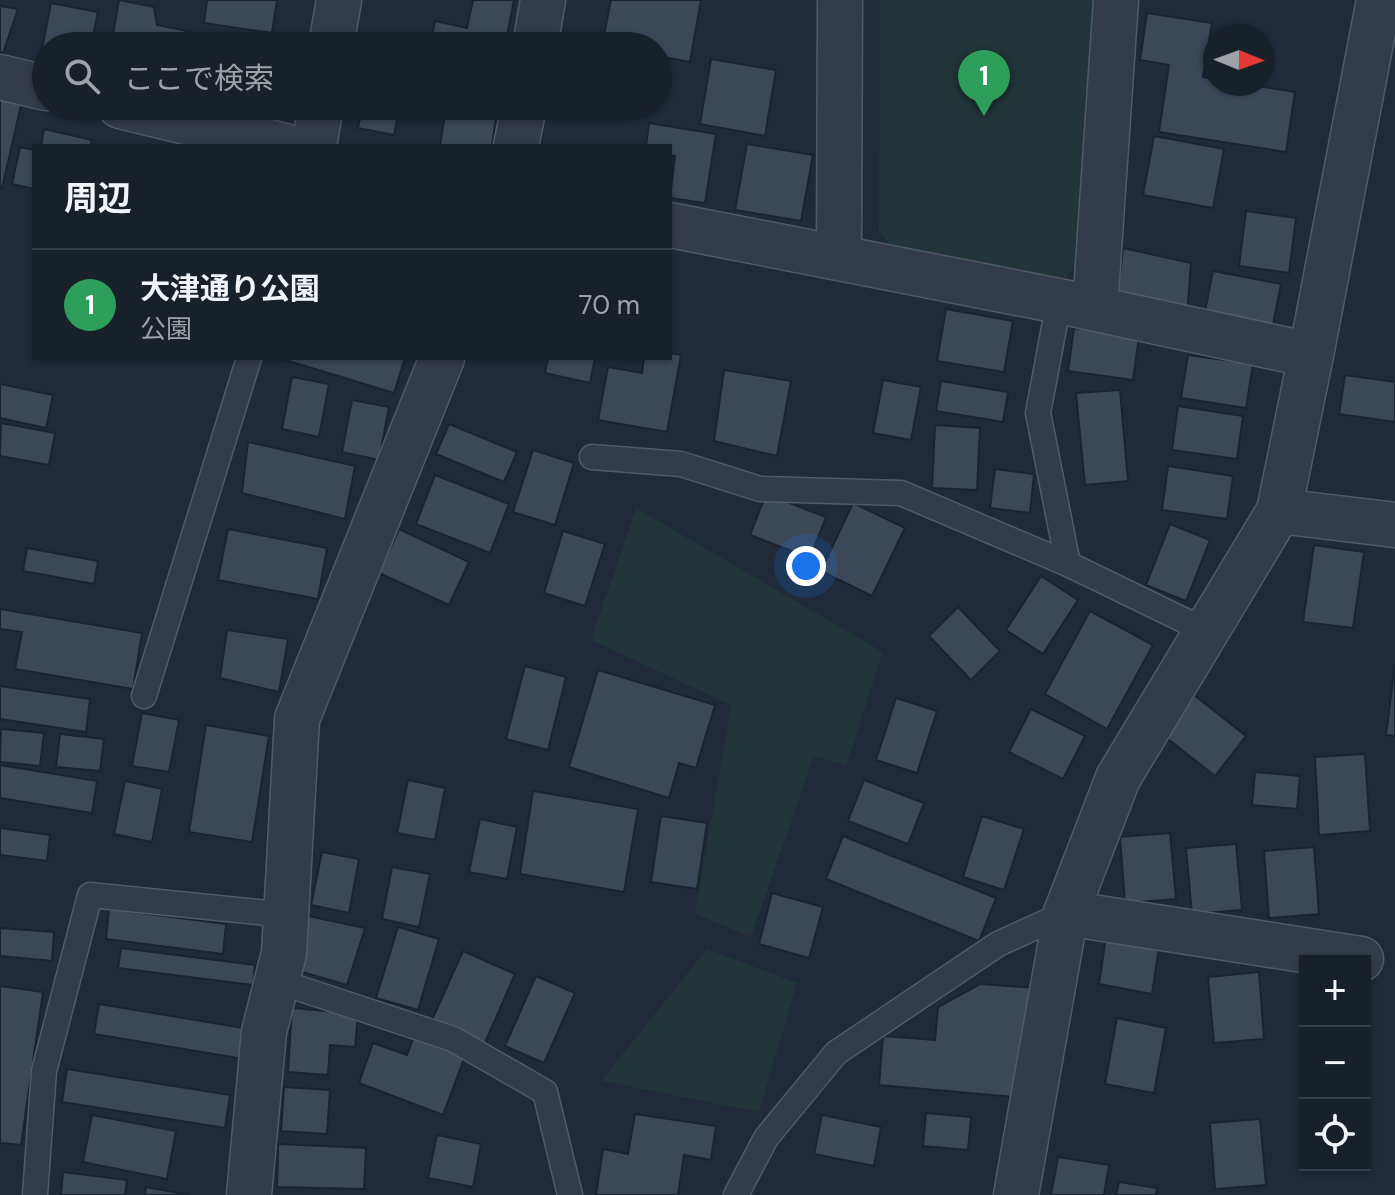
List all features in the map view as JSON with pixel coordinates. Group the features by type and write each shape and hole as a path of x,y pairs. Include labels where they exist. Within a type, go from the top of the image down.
{"street":[{"path":"333,32 339,0"},
{"path":"537,32 543,0"},
{"path":"839,257 840,0"},
{"path":"1077,305 1116,0"},
{"path":"1016,1195 1066,913 1118,778 1279,511 1379,0"},
{"path":"0,77 32,85"},
{"path":"178,120 277,144"},
{"path":"314,144 319,120"},
{"path":"516,144 521,120"},
{"path":"672,225 1077,305 1311,355"},
{"path":"249,1195 264,1032 284,953 297,719 441,360"},
{"path":"1279,511 1395,525"},
{"path":"1066,913 1335,955"}],"lane":[{"path":"1068,564 1038,413 1077,305"},
{"path":"144,696 248,360"},
{"path":"592,457 681,464 760,489 901,493 1068,564 1206,631"},
{"path":"35,1195 44,1071 90,895 287,915"},
{"path":"736,1195 766,1138 836,1053 998,944 1066,913"},
{"path":"277,981 453,1039 545,1092 570,1195"}],"green space":[{"path":"880,0 1094,0 1080,260 1065,278 898,252 879,232"},
{"path":"636,508 883,652 846,766 814,756 751,937 695,914 731,705 591,640"},
{"path":"707,949 797,983 759,1112 601,1081"}],"building":[{"path":"119,0 154,7 157,25 192,32 113,32"},
{"path":"207,0 277,0 272,32 204,23"},
{"path":"473,0 514,0 508,32 433,32 435,21 467,28"},
{"path":"611,0 701,0 690,62 672,59 672,32 605,32"},
{"path":"51,3 98,12 94,32 45,32"},
{"path":"0,6 18,9 3,53 0,52"},
{"path":"1147,13 1212,23 1203,24 1203,96 1275,96 1275,89 1295,92 1286,152 1159,132 1169,65 1140,60"},
{"path":"711,59 776,70 765,136 700,124"},
{"path":"0,96 22,101 2,188 0,187"},
{"path":"359,120 397,120 394,135 358,128"},
{"path":"444,120 496,120 492,144 440,144"},
{"path":"649,123 716,134 705,203 672,198 675,156 672,155 672,144 646,144"},
{"path":"44,129 92,140 91,144 41,144"},
{"path":"1154,136 1224,149 1213,208 1143,195"},
{"path":"747,144 813,155 801,221 735,210"},
{"path":"20,147 32,150 32,189 12,184"},
{"path":"1246,211 1296,218 1289,273 1239,266"},
{"path":"1123,248 1191,263 1187,315 1117,300"},
{"path":"1213,271 1281,284 1272,330 1204,316"},
{"path":"946,309 1013,321 1004,372 937,361"},
{"path":"1074,328 1139,337 1133,380 1068,371"},
{"path":"672,353 681,355 667,432 598,420 608,367 642,373 644,360 672,360"},
{"path":"1188,355 1253,364 1246,408 1181,398"},
{"path":"286,360 404,360 394,393"},
{"path":"548,360 595,360 590,383 545,373"},
{"path":"724,370 791,381 777,456 714,441"},
{"path":"1345,375 1395,382 1395,422 1339,414"},
{"path":"292,377 329,384 319,437 282,429"},
{"path":"883,380 921,387 911,440 873,433"},
{"path":"941,381 1008,392 1003,422 936,411"},
{"path":"0,384 53,395 46,428 0,418"},
{"path":"1120,390 1128,481 1085,485 1076,393"},
{"path":"352,400 389,407 379,460 342,452"},
{"path":"1178,406 1243,416 1237,459 1172,450"},
{"path":"1,423 55,433 49,465 0,456"},
{"path":"449,424 517,452 504,482 436,454"},
{"path":"935,425 980,428 977,490 932,488"},
{"path":"248,442 355,466 345,519 242,493"},
{"path":"533,450 574,463 555,525 513,512"},
{"path":"1168,466 1233,476 1227,519 1162,510"},
{"path":"995,469 1034,474 1030,513 990,508"},
{"path":"435,475 509,504 490,553 416,524"},
{"path":"766,494 826,517 810,558 750,535"},
{"path":"853,503 905,528 872,596 821,571"},
{"path":"1170,524 1210,540 1186,601 1146,585"},
{"path":"228,529 327,548 318,599 218,580"},
{"path":"399,529 469,562 449,605 379,573"},
{"path":"563,531 605,544 585,606 544,593"},
{"path":"1314,545 1364,552 1353,628 1303,622"},
{"path":"27,548 98,561 94,584 23,571"},
{"path":"1041,576 1078,600 1043,654 1006,630"},
{"path":"958,607 1000,651 971,680 929,636"},
{"path":"0,609 142,633 133,689 15,669 22,632 0,629"},
{"path":"1090,611 1153,645 1107,729 1045,694"},
{"path":"227,630 288,639 279,692 220,678"},
{"path":"1395,664 1395,736 1386,735"},
{"path":"525,666 566,677 548,750 506,739"},
{"path":"598,670 715,705 696,768 679,763 669,798 569,767"},
{"path":"0,686 90,699 86,732 0,719"},
{"path":"1194,695 1246,736 1215,776 1163,735"},
{"path":"896,698 937,711 917,773 876,760"},
{"path":"1031,709 1085,736 1063,779 1009,752"},
{"path":"142,713 179,720 169,772 132,766"},
{"path":"206,725 269,736 252,842 189,832"},
{"path":"1,729 44,733 40,766 0,762"},
{"path":"60,734 104,739 100,771 56,767"},
{"path":"1365,754 1370,831 1319,835 1315,757"},
{"path":"0,765 97,781 92,813 0,798"},
{"path":"1255,772 1300,776 1297,809 1252,805"},
{"path":"408,780 445,788 435,840 397,833"},
{"path":"864,780 924,803 908,844 848,821"},
{"path":"125,781 162,789 152,842 114,834"},
{"path":"533,791 638,809 624,892 520,874"},
{"path":"661,816 707,823 697,889 651,882"},
{"path":"982,816 1024,829 1004,890 963,877"},
{"path":"480,819 517,827 507,879 469,872"},
{"path":"0,828 50,835 47,861 0,855"},
{"path":"1170,833 1176,899 1125,903 1120,837"},
{"path":"843,836 996,898 979,941 826,879"},
{"path":"1236,844 1242,910 1192,914 1186,848"},
{"path":"1314,847 1319,914 1269,918 1264,851"},
{"path":"322,852 359,859 349,913 311,905"},
{"path":"392,867 430,874 419,927 382,919"},
{"path":"772,893 823,907 809,958 759,944"},
{"path":"109,909 226,924 223,954 106,939"},
{"path":"308,916 365,928 347,985 302,972"},
{"path":"398,927 439,939 418,1010 376,998"},
{"path":"0,928 54,932 52,961 0,956"},
{"path":"1106,937 1159,947 1152,994 1099,984"},
{"path":"121,948 255,965 253,985 118,968"},
{"path":"463,951 515,974 485,1043 432,1020"},
{"path":"1259,972 1264,1039 1214,1043 1208,977"},
{"path":"536,976 575,993 544,1063 505,1046"},
{"path":"980,984 1035,988 1025,1098 879,1085 883,1036 935,1040 938,1007"},
{"path":"0,986 43,992 21,1145 0,1143"},
{"path":"99,1004 249,1029 244,1059 94,1034"},
{"path":"292,1008 358,1014 355,1047 330,1045 328,1075 288,1072"},
{"path":"1117,1018 1166,1028 1154,1093 1105,1084"},
{"path":"414,1036 465,1056 443,1115 359,1083 373,1043 407,1055"},
{"path":"67,1069 230,1095 225,1128 62,1102"},
{"path":"284,1087 330,1090 327,1134 281,1131"},
{"path":"926,1113 971,1117 968,1150 923,1146"},
{"path":"635,1114 716,1126 711,1160 684,1155 678,1195 596,1195 603,1149 628,1154"},
{"path":"92,1115 176,1131 167,1179 83,1162"},
{"path":"822,1115 881,1127 874,1166 814,1154"},
{"path":"1260,1119 1266,1185 1215,1189 1210,1123"},
{"path":"437,1135 481,1144 473,1187 428,1178"},
{"path":"278,1144 366,1148 364,1189 277,1187"},
{"path":"1058,1157 1109,1165 1104,1195 1051,1195"},
{"path":"63,1172 127,1180 125,1195 61,1195"},
{"path":"1119,1182 1157,1188 1156,1195 1116,1195"},
{"path":"146,1187 190,1195 145,1195"}],"place":[{"name":"大津通り公園","path":"984,116"}]}
